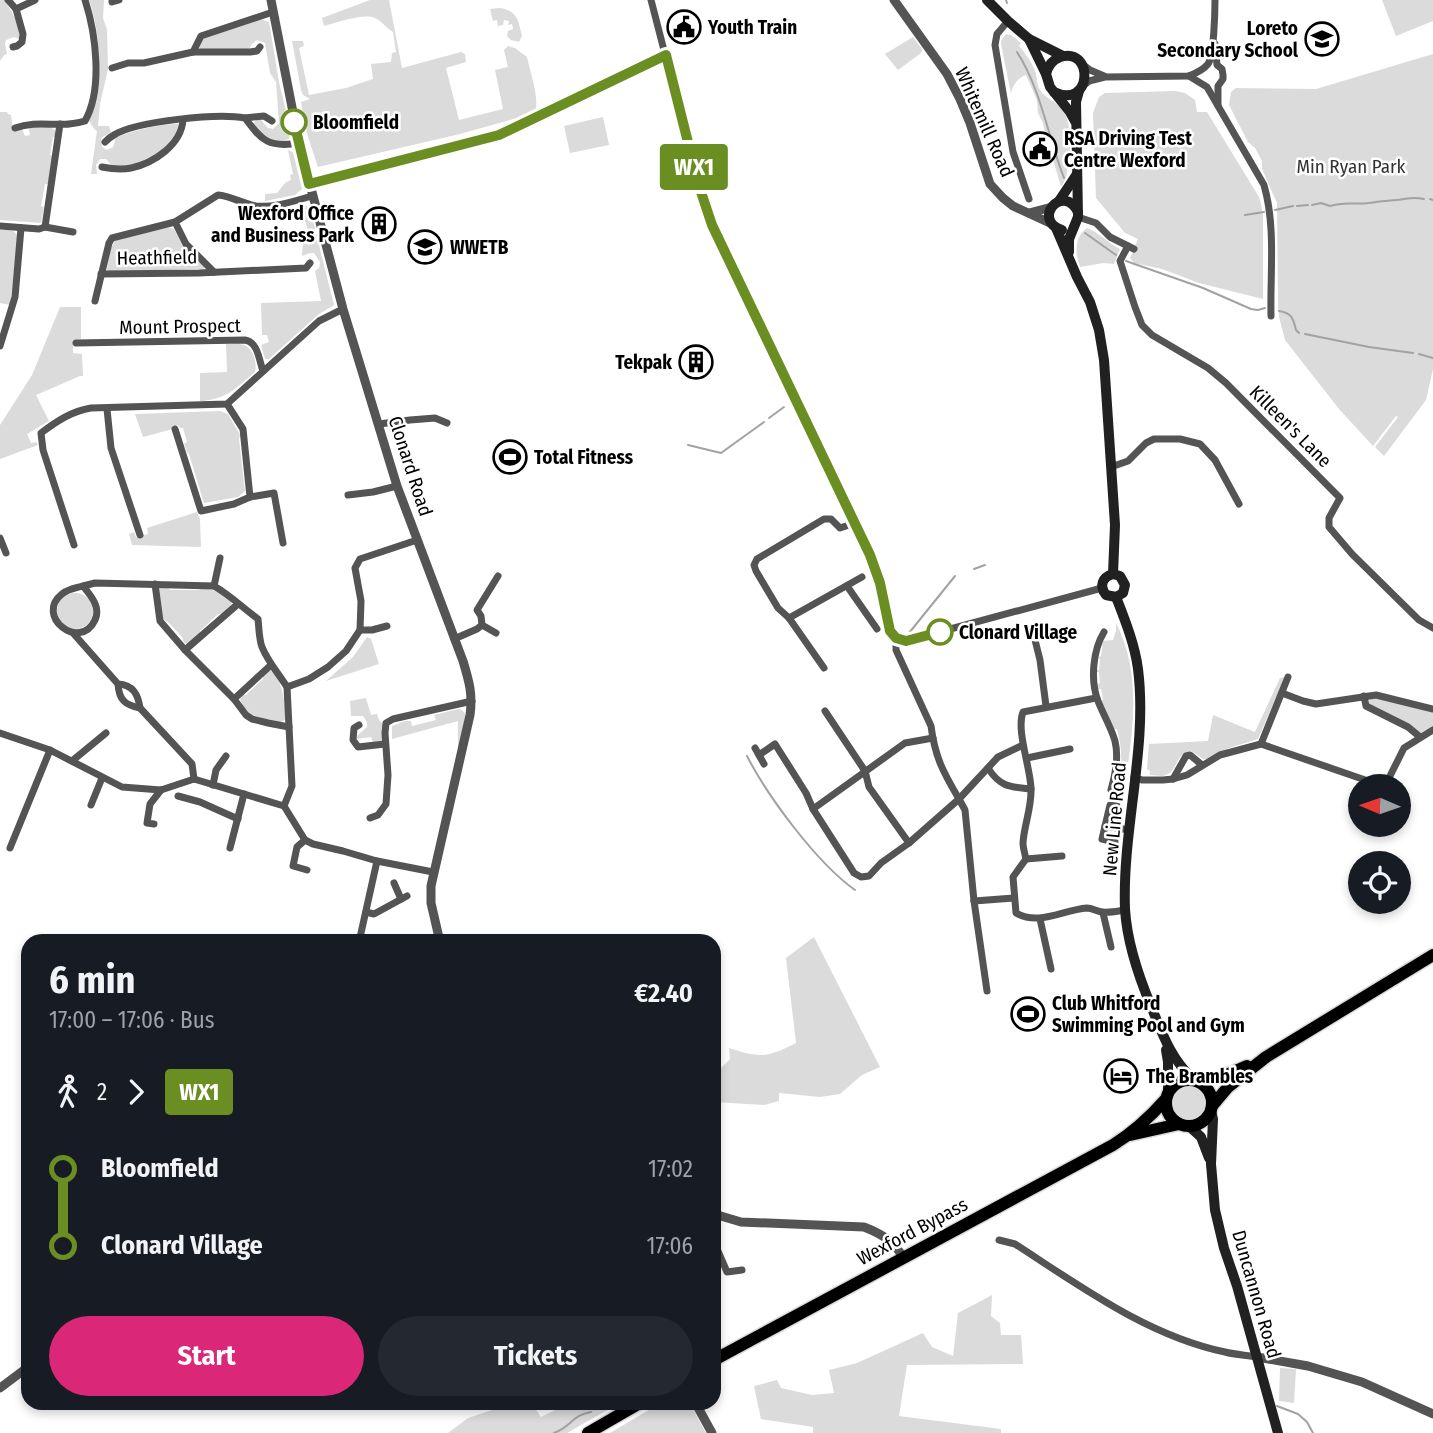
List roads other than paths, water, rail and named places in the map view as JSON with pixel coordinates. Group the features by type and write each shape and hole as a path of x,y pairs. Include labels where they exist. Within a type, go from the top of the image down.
{"highway":[{"path":"1266,1057 1224,1076 1178,1082 1167,1096 1168,1114 1184,1125 1203,1122 1228,1087 1266,1057 1433,955"},
{"path":"1196,1080 1210,1091 1212,1108"},
{"name":"Wexford Bypass","path":"721,1356 1129,1135 1150,1117 1167,1096"},
{"name":"Wexford Bypass","path":"1129,1135 1184,1125"},
{"path":"588,1433 628,1410"}],"main road":[{"path":"987,0 1029,39 1063,56 1076,59 1081,63 1086,75 1076,103 1077,218 1069,239 1069,258"},
{"path":"1029,39 1050,87 1076,123"},
{"path":"1046,74 1052,62 1063,56"},
{"path":"1054,92 1067,95 1081,89"},
{"path":"1078,172 1049,215 1090,302 1099,330 1104,360 1115,525 1113,574"},
{"path":"1056,204 1064,201 1073,204 1077,218"},
{"path":"1054,226 1065,230 1077,218"},
{"path":"1113,574 1120,576 1125,585 1123,593 1116,597 1106,595 1102,588 1106,577 1113,574"},
{"name":"New Line Road","path":"1116,597 1138,667 1140,708 1125,910 1133,958 1165,1041 1180,1066 1196,1080"},
{"name":"New Line Road","path":"1165,1041 1168,1062 1167,1096"},
{"name":"Duncannon Road","path":"1212,1108 1211,1164 1215,1210 1278,1433"},
{"name":"Duncannon Road","path":"1184,1125 1201,1137 1211,1164"}],"street":[{"path":"8,0 16,9 23,34 22,42 13,47"},
{"path":"16,9 35,0"},
{"path":"15,128 27,123 75,124 85,121 93,102 96,57 94,33 85,0"},
{"name":"Clonard Road","path":"271,0 299,143 343,309 397,486 471,689 472,701 465,737 433,872 431,903 438,934"},
{"path":"651,0 699,186 712,225 870,555 880,583 890,631 896,638 906,641 1102,588"},
{"name":"Whitemill Road","path":"894,0 947,74 971,122 990,184 1013,206 1054,226"},
{"path":"1215,0 1214,36 1217,65"},
{"path":"193,52 201,36 273,12"},
{"path":"1008,21 997,34 995,45 1013,152 1029,199"},
{"path":"1208,64 1214,36"},
{"path":"112,68 193,52 250,52 257,51 260,47"},
{"path":"309,184 499,135 666,55"},
{"path":"1081,63 1105,76"},
{"path":"1081,89 1089,81 1105,76 1189,76 1208,64 1217,65 1222,69 1223,75 1218,86 1218,105"},
{"path":"1200,71 1200,79 1218,105 1264,186 1270,217 1271,316"},
{"path":"1189,76 1204,85 1218,86"},
{"path":"105,142 118,133 143,125 213,116 264,116 272,121"},
{"path":"245,118 263,140 276,145 299,143"},
{"path":"102,167 129,169 158,156 179,134 183,120"},
{"path":"45,227 60,124"},
{"name":"Heathfield","path":"94,301 112,238 176,222 218,195 257,206 285,204 313,196"},
{"path":"1029,213 1056,204"},
{"name":"Killeen's Lane","path":"1077,218 1096,223 1110,237 1131,248 1120,261 1142,325 1152,335 1208,368 1226,383 1340,498 1329,518 1329,527 1352,554 1419,620 1433,628"},
{"name":"Heathfield","path":"176,222 186,244 214,272"},
{"path":"0,226 39,229 45,227 73,232"},
{"path":"0,346 15,297 21,228"},
{"name":"Heathfield","path":"101,274 306,268 310,263"},
{"path":"74,545 43,450 41,433 78,410 227,404 319,320 343,309"},
{"name":"Mount Prospect","path":"76,344 245,340 255,344 263,371"},
{"path":"227,404 243,429 250,497"},
{"path":"107,409 111,448 140,535"},
{"path":"379,424 435,418 447,423"},
{"path":"175,429 201,510 274,493 283,543"},
{"path":"1111,467 1128,461 1146,443 1154,439 1180,439 1200,444 1215,460 1239,504"},
{"path":"348,495 397,486"},
{"path":"824,668 811,657 789,618 769,594 754,565 824,519 831,519 840,528 855,523"},
{"path":"0,538 6,553"},
{"path":"287,687 309,679 328,667 346,651 360,630 361,601 355,568 360,559 417,540"},
{"path":"214,586 220,558"},
{"path":"482,625 481,615 474,610 498,576"},
{"path":"789,618 862,577"},
{"path":"194,779 192,764 140,708 123,701 118,694 118,684 73,633 60,627 56,621 54,607 61,594 95,583 214,586 227,593 257,619 261,646 287,687 292,786 284,806"},
{"path":"155,584 160,621 185,650 252,719 289,727"},
{"path":"73,633 87,629 96,619 96,605 83,586"},
{"path":"847,586 877,629"},
{"path":"863,608 871,602"},
{"path":"185,650 238,604"},
{"path":"454,639 482,625"},
{"path":"482,625 496,632"},
{"path":"360,630 387,626"},
{"path":"1033,632 1046,706"},
{"path":"1104,632 1097,644 1094,681 1096,698 1115,743 1116,767 1111,790 1117,791"},
{"path":"896,638 896,650 931,726 940,767 965,810 987,992"},
{"path":"234,699 271,665"},
{"path":"1261,744 1288,677"},
{"path":"118,684 125,684 134,690 139,698 140,708"},
{"path":"1282,693 1316,704 1376,695 1433,709"},
{"path":"1364,696 1366,706 1408,727 1420,737"},
{"path":"1027,859 1023,845 1030,811 1031,789 1019,720 1023,712 1096,698"},
{"path":"370,818 378,815 386,804 386,723 393,719 472,701"},
{"path":"825,711 865,771 869,787 909,842"},
{"path":"359,725 354,728 353,740 358,747 386,744"},
{"path":"1134,777 1144,780 1173,779 1187,775 1220,755 1261,744 1371,782 1384,783 1404,748 1433,730"},
{"path":"0,733 50,750 122,787 161,790 194,779 284,806 305,840 313,844 433,872"},
{"path":"72,761 106,733"},
{"path":"813,809 905,743 933,738"},
{"path":"764,764 757,752 775,744 854,873 861,877 869,876 881,863 960,799 998,757 1023,745"},
{"path":"1027,758 1070,749"},
{"path":"10,848 50,750"},
{"path":"1173,779 1188,755 1202,765"},
{"path":"213,785 216,770 226,756"},
{"path":"988,768 995,779 1011,787 1031,789"},
{"path":"91,805 102,778"},
{"path":"154,824 147,823 150,804 161,790"},
{"path":"230,848 244,794"},
{"path":"178,796 200,802 238,819"},
{"path":"1115,842 1102,839 1110,805 1117,806"},
{"path":"1105,826 1129,831"},
{"path":"305,840 298,847 293,866 307,870"},
{"path":"1062,856 1027,859 1013,877 1016,913 1024,918 1040,919 1091,908 1103,912 1125,910"},
{"path":"361,934 377,861"},
{"path":"366,912 374,914 404,897 394,883"},
{"path":"974,901 1014,898"},
{"path":"1103,912 1111,947"},
{"path":"1040,919 1051,969"},
{"path":"721,1216 741,1222 864,1227 883,1234 903,1257"},
{"path":"999,1240 1014,1244 1117,1308 1153,1327 1224,1352 1308,1366 1362,1382 1433,1414"},
{"path":"721,1258 727,1272 742,1270"},
{"path":"0,1388 21,1372"},
{"path":"699,1410 712,1433"}],"waterway":[{"path":"1017,52 1038,97 1064,178"},
{"path":"1312,205 1424,199"},
{"path":"1297,206 1308,205"},
{"path":"1275,210 1293,206"},
{"path":"1245,215 1264,212"},
{"path":"1085,233 1116,255"},
{"path":"1126,261 1203,288 1251,309 1265,308"},
{"path":"1279,311 1291,317 1299,333"},
{"path":"1305,334 1413,353"},
{"path":"1419,354 1433,358"},
{"path":"769,418 784,407"},
{"path":"688,445 721,453 764,422"},
{"path":"974,569 985,565"},
{"path":"909,633 955,576"},
{"path":"747,756 767,790 810,847 855,890"},
{"path":"1277,1406 1298,1414 1307,1422 1313,1433"},
{"path":"554,1433 591,1412"}],"place":[{"name":"Youth Train","path":"684,27"},
{"name":"Loreto Secondary School","path":"1322,39"},
{"name":"Bloomfield","path":"294,122"},
{"name":"RSA Driving Test Centre Wexford","path":"1040,149"},
{"name":"Wexford Office and Business Park","path":"379,224"},
{"name":"WWETB","path":"425,247"},
{"name":"Tekpak","path":"696,362"},
{"name":"Total Fitness","path":"510,457"},
{"name":"Clonard Village","path":"940,632"},
{"name":"Club Whitford Swimming Pool and Gym","path":"1028,1014"},
{"name":"The Brambles","path":"1121,1076"}],"park label":[{"name":"Min Ryan Park","path":"1351,166"}]}
